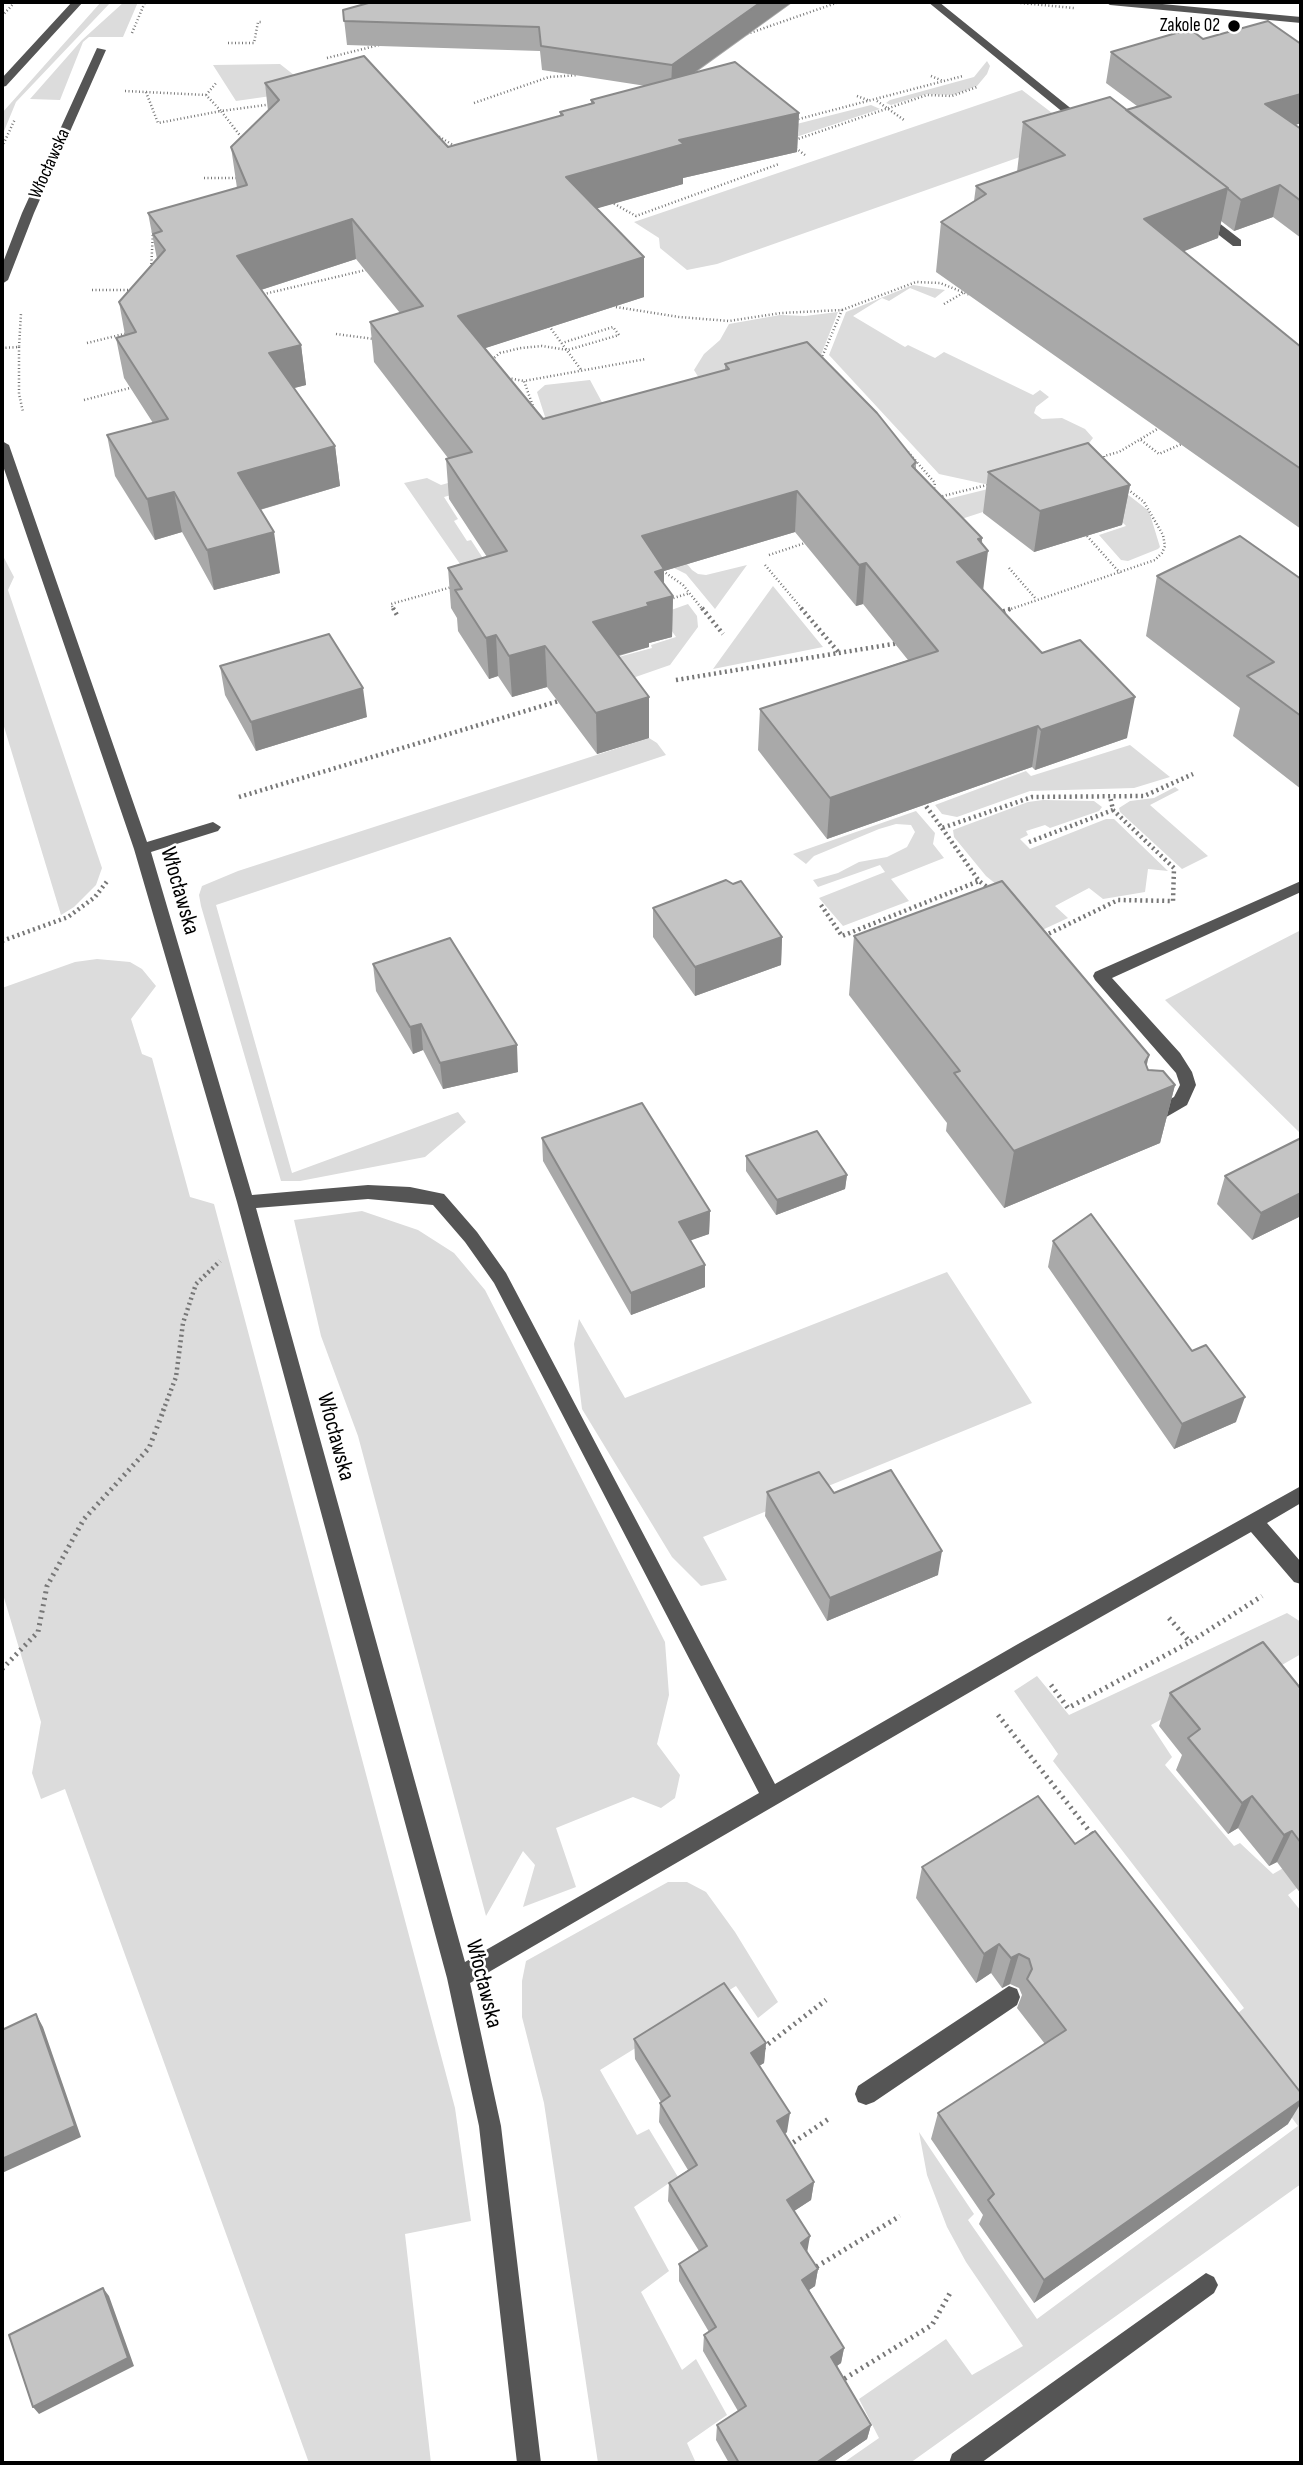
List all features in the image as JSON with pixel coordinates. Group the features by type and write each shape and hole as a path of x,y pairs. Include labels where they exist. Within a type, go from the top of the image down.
{"street":[{"path":"2,84 78,2"},
{"path":"933,2 1092,130"},
{"path":"1110,2 1301,20"},
{"name":"Włocławska","path":"2,280 101,50"},
{"path":"1189,206 1237,243"},
{"name":"Włocławska","path":"2,444 144,856 246,1202 458,1978 491,2126 529,2463"},
{"path":"144,856 214,827"},
{"path":"1142,1121 1181,1101 1188,1085 1184,1072 1174,1057 1101,976 1301,886"},
{"path":"246,1202 368,1192 410,1194 438,1199 471,1237 500,1278 772,1798"},
{"path":"458,1978 971,1681 1301,1494"},
{"path":"1254,1522 1300,1574"},
{"path":"866,2094 1009,1997"},
{"path":"961,2463 1206,2285"}],"path":[{"path":"2,16 15,2"},
{"path":"746,34 839,2"},
{"path":"228,43 254,43 258,22 262,22"},
{"path":"327,58 391,42"},
{"path":"474,103 549,77 586,74"},
{"path":"788,122 876,101 965,75"},
{"path":"931,76 944,82"},
{"path":"206,94 217,82"},
{"path":"805,155 788,143 926,95 952,96 983,83"},
{"path":"121,91 206,94 251,149"},
{"path":"146,92 158,123 276,103"},
{"path":"856,96 860,94 871,102"},
{"path":"876,101 904,120"},
{"path":"428,129 459,149 448,152"},
{"path":"436,146 449,142"},
{"path":"601,197 636,216 779,164"},
{"path":"204,178 239,177"},
{"path":"151,280 150,245 153,229"},
{"path":"150,245 162,240"},
{"path":"150,245 159,246"},
{"path":"151,262 158,267"},
{"path":"251,297 382,266"},
{"path":"299,275 305,285"},
{"path":"616,307 679,317 729,321 781,313 842,310 916,282 940,283 979,299"},
{"path":"92,290 139,290"},
{"path":"944,304 963,292"},
{"path":"831,367 822,356 842,310"},
{"path":"549,326 582,371"},
{"path":"489,362 500,354 521,348 542,346 568,350 619,335 613,327 562,343"},
{"path":"87,343 138,330"},
{"path":"336,334 385,340"},
{"path":"19,347 19,394 25,420"},
{"path":"502,386 514,381 646,359"},
{"path":"478,360 489,362 493,368"},
{"path":"505,377 514,381"},
{"path":"524,381 537,419"},
{"path":"84,400 130,388"},
{"path":"1105,471 1104,456 1119,452 1175,418"},
{"path":"1141,440 1158,454 1194,439"},
{"path":"898,454 908,451 929,474 936,489 930,499 997,483"},
{"path":"915,478 929,474"},
{"path":"987,616 1155,560 1165,546 1163,535 1144,502 1124,486"},
{"path":"1087,536 1120,573"},
{"path":"769,555 817,539"},
{"path":"765,565 840,654"},
{"path":"654,566 671,575 690,593 723,634"},
{"path":"1009,568 1036,600"},
{"path":"397,615 391,604 457,586"},
{"path":"659,603 690,593"},
{"path":"676,680 840,654 908,640"},
{"path":"237,797 566,699 559,689"},
{"path":"942,828 1032,797 1144,796 1193,774"},
{"path":"1048,948 1040,938 1118,900 1173,901 1174,868 1113,810 1110,796"},
{"path":"922,802 979,881 1000,898"},
{"path":"1029,842 1113,810"},
{"path":"2,941 59,922 95,897 110,874 144,856"},
{"path":"821,905 842,936 979,881"},
{"path":"2,1669 38,1632 47,1586 84,1519 149,1448 176,1377 183,1323 197,1284 209,1268 254,1235"},
{"path":"1025,1650 1068,1708 1190,1642 1300,1574"},
{"path":"1142,1586 1190,1642"},
{"path":"971,1681 1097,1841"},
{"path":"757,2053 827,2000"},
{"path":"786,2147 866,2094"},
{"path":"806,2273 900,2216"},
{"path":"827,2389 932,2325 950,2292"}],"shaded area":[{"path":"101,2 111,2 16,102 2,136 2,113"},
{"path":"124,2 138,2 123,37 89,37 83,42 60,100 30,99 82,40"},
{"path":"987,61 990,66 987,74 977,86 953,95 927,94 891,105 886,103 974,77"},
{"path":"280,64 313,90 236,101 213,65"},
{"path":"1022,90 1073,129 1068,140 717,264 687,270 660,248 659,238 634,222"},
{"path":"871,105 880,109 796,137 785,127"},
{"path":"913,285 945,290 935,298 910,288 889,301 882,298 853,316 905,347 908,345 935,358 944,352 1033,395 1040,390 1049,397 1036,407 1034,413 1042,419 1062,418 1085,429 1093,438 1087,446 1069,448 1063,452 1067,465 985,484 939,474 829,355 846,312"},
{"path":"838,312 821,355 709,385 702,383 694,370 704,354 720,340 729,324 780,315 805,316"},
{"path":"590,380 611,419 558,457 537,392 545,385"},
{"path":"1100,461 1100,473 1149,511 1160,547 1158,549 1128,561 1121,560 1099,535 1126,526 1107,506 1026,498 949,523 944,500"},
{"path":"469,477 469,490 444,497 458,519 454,521 467,541 471,540 488,566 469,577 404,483 427,478 441,485"},
{"path":"668,540 698,574 706,575 747,565 715,609 686,574 636,549"},
{"path":"2,554 14,577 8,590 102,868 96,885 74,907 61,915 2,720"},
{"path":"773,586 823,647 713,669"},
{"path":"688,604 697,616 698,627 670,665 601,689 574,669 652,648 651,645 676,637 660,614"},
{"path":"649,738 657,743 666,755 216,905 292,1173 458,1112 466,1122 425,1157 300,1181 281,1181 201,906 199,895 202,886 238,871"},
{"path":"1130,745 1170,777 1134,788 1030,791 957,817 942,814 935,805 1026,771 1031,776"},
{"path":"1175,787 1179,790 1150,805 1208,856 1182,869 1120,812 1119,808 1130,801 1154,798"},
{"path":"1094,801 1102,807 1099,811 1050,828 1045,825 1026,831 1028,835 1020,839 1030,849 1106,819 1114,819 1168,871 1148,869 1145,892 1103,899 1089,888 1055,906 1068,918 1040,931 1018,902 986,876 954,837 953,830 1028,802"},
{"path":"916,811 935,833 933,844 944,858 891,879 909,901 843,926 819,898 885,872 880,865 818,887 813,880 838,873 859,862 887,857 907,847 915,832 911,825 896,824 879,829 814,856 806,864 793,854"},
{"path":"1301,930 1301,1134 1165,1000"},
{"path":"97,959 130,962 142,969 156,986 131,1019 142,1054 152,1058 190,1197 214,1204 455,2108 471,2221 405,2234 431,2463 309,2463 65,1789 41,1799 32,1773 41,1722 2,1591 2,988 75,962"},
{"path":"362,1211 418,1230 454,1253 485,1290 665,1642 669,1695 657,1744 680,1775 675,1798 661,1808 633,1797 556,1828 576,1887 523,1907 535,1865 523,1851 486,1916 358,1436 321,1336 294,1220"},
{"path":"947,1272 1032,1403 703,1537 727,1580 701,1586 672,1557 582,1409 574,1344 579,1319 625,1398"},
{"path":"1287,1613 1301,1622 1301,1654 1261,1677 1255,1668 1151,1725 1172,1757 1165,1765 1234,1846 1240,1843 1273,1874 1285,1867 1301,1885 1288,1895 1301,1911 1301,2184 910,2463 843,2463 879,2438 859,2399 946,2339 972,2375 1023,2346 966,2262 947,2227 927,2175 919,2132 974,2214 968,2220 1037,2319 1298,2126 1223,2026 1244,2008 1053,1761 1058,1754 1014,1691 1037,1676 1069,1715"},
{"path":"668,1882 687,1882 706,1892 735,1932 778,2002 758,2018 736,1986 600,2070 637,2135 649,2129 678,2177 634,2207 669,2271 641,2292 682,2370 696,2359 727,2415 687,2443 696,2463 598,2463 544,2103 522,2017 522,1981 526,1961"}],"building":[{"path":"372,2 761,2 672,65 541,46 539,27 344,21 343,10"},
{"path":"1268,21 1301,44 1301,94 1265,104 1301,129 1301,201 1280,185 1241,200 1126,110 1171,97 1111,52 1190,29 1203,39"},
{"path":"364,56 448,147 563,115 560,112 594,103 591,100 735,62 799,113 679,140 684,144 566,177 644,257 458,316 543,419 729,369 725,364 807,342 877,413 916,462 912,466 982,538 978,539 988,551 957,562 1042,653 1080,640 1135,697 1041,730 1038,726 830,798 760,709 938,651 866,563 859,565 797,491 642,536 664,569 655,572 673,596 593,622 649,697 596,713 545,646 509,656 496,635 486,638 455,590 462,589 448,568 507,551 446,459 472,452 370,322 423,306 352,219 237,256 301,345 269,353 335,446 238,473 274,532 207,550 174,492 147,499 107,435 168,419 116,338 136,332 119,302 165,250 153,234 162,231 148,213 247,185 231,147 279,100 265,83"},
{"path":"1110,97 1228,188 1144,219 1301,347 1301,469 941,222 986,194 976,186 1065,155 1023,122"},
{"path":"1088,443 1130,485 1040,511 988,472"},
{"path":"1240,536 1301,579 1301,716 1247,676 1274,662 1157,576"},
{"path":"329,634 363,688 251,722 220,666"},
{"path":"726,880 733,884 741,881 782,937 695,967 653,908"},
{"path":"1002,881 1149,1055 1145,1062 1148,1070 1163,1071 1175,1085 1014,1151 954,1073 960,1071 854,936"},
{"path":"450,938 517,1045 440,1063 421,1024 410,1027 373,964"},
{"path":"642,1103 710,1211 679,1222 705,1265 631,1293 542,1138"},
{"path":"817,1131 847,1175 777,1200 746,1156"},
{"path":"1301,1138 1301,1193 1261,1213 1225,1176"},
{"path":"1091,1214 1192,1351 1206,1345 1245,1397 1182,1424 1053,1241"},
{"path":"891,1470 942,1551 830,1598 767,1492 819,1472 834,1493"},
{"path":"1263,1642 1301,1689 1301,1843 1292,1831 1284,1835 1252,1796 1242,1803 1188,1738 1200,1729 1170,1693"},
{"path":"1038,1796 1075,1844 1095,1831 1301,2093 1301,2100 1044,2280 988,2200 994,2194 938,2113 1066,2030 1027,1979 1032,1969 1029,1959 1019,1954 1011,1958 999,1944 984,1954 922,1867"},
{"path":"724,1983 766,2043 751,2053 790,2113 777,2121 814,2182 787,2200 810,2236 801,2243 818,2269 802,2280 844,2348 831,2357 871,2425 816,2463 739,2463 717,2425 746,2406 704,2335 716,2327 679,2264 707,2246 669,2183 697,2165 660,2103 670,2096 634,2039"},
{"path":"36,2014 75,2126 2,2159 2,2030"},
{"path":"103,2288 128,2358 33,2407 9,2335"}],"place":[{"name":"Zakole 02","path":"1234,26"}]}
